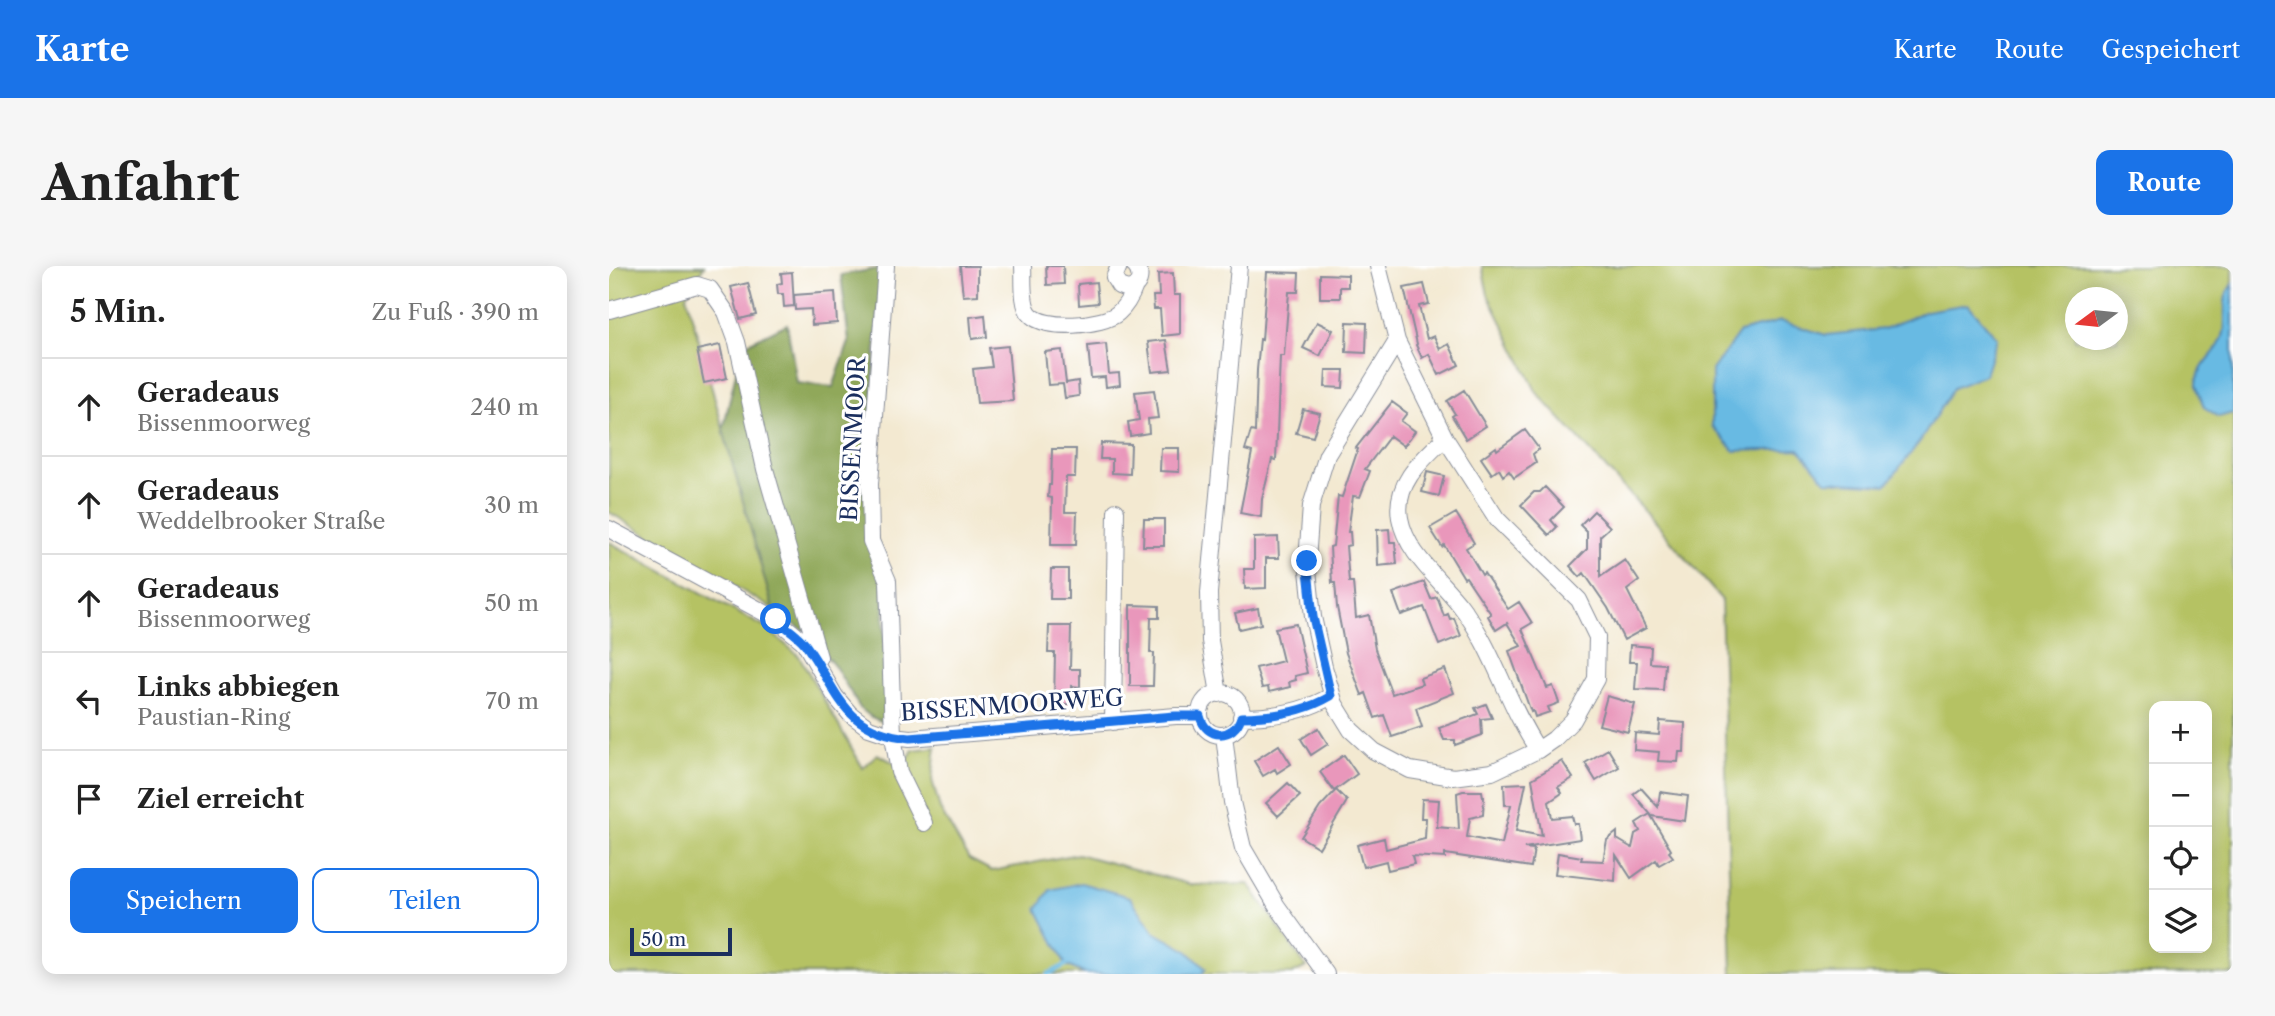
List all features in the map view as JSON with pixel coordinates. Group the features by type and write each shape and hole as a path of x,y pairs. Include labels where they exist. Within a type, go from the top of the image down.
{"street":[{"name":"BISSENMOOR","path":"885,266 870,484 871,541 887,581 893,736 899,772 924,823"},
{"path":"1023,266 1026,307 1034,318 1051,325 1101,323 1117,315 1130,300 1140,276 1135,266"},
{"path":"1119,266 1114,274 1116,283 1123,288 1135,286"},
{"path":"1219,694 1210,641 1209,593 1238,266"},
{"path":"1378,266 1397,341 1445,438 1497,519 1579,600 1597,636 1596,679 1573,720 1555,739 1538,750 1492,772 1453,777 1410,770 1374,751 1351,730 1331,696 1313,617 1307,561 1311,506 1327,455 1397,341"},
{"path":"609,310 697,285 710,289 726,312 737,342 765,469 824,677"},
{"path":"1445,438 1418,465 1404,485 1400,517 1411,547 1462,607 1497,669 1521,724 1538,750"},
{"path":"1113,722 1116,511"},
{"name":"BISSENMOORWEG","path":"609,529 776,619 804,642 850,714 869,728 893,736 910,738 1200,716"},
{"path":"1219,694 1235,700 1241,717 1236,729 1224,735 1205,729 1200,716 1207,699 1219,694"},
{"path":"1241,717 1278,715 1304,709 1331,696"},
{"path":"1224,735 1232,802 1243,848 1277,906 1326,974"}],"green space":[{"path":"609,266 704,266 686,295 773,609 609,512"},
{"path":"1482,266 2233,266 2233,974 1732,974 1721,599 1648,514 1537,393 1488,295"},
{"path":"882,268 866,486 884,581 885,723 860,708 836,668 807,633 773,609 723,430 742,346 787,324 797,383 833,387 849,342 841,275"},
{"path":"609,542 766,628 799,656 863,768 877,754 903,767 913,750 936,747 932,780 940,809 969,859 992,871 1078,854 1193,885 1249,884 1306,967 1292,974 1201,974 1206,969 1186,950 1154,932 1130,897 1066,965 1085,974 609,974"}],"water":[{"path":"2233,284 2233,413 2219,417 2204,407 2197,386 2200,371 2222,339 2225,300"},
{"path":"1968,304 1997,338 1985,375 1953,388 1921,440 1886,485 1826,481 1799,449 1734,451 1712,426 1712,370 1740,332 1781,321 1826,335 1884,329 1926,311"},
{"path":"1081,883 1130,897 1154,932 1186,950 1206,969 1201,974 1085,974 1066,965 1037,909 1050,890"}],"building":[{"path":"960,266 978,266 978,295 963,296"},
{"path":"1046,266 1063,266 1064,284 1047,285"},
{"path":"792,272 794,306 784,307 783,294 778,294 777,284 782,283 781,273"},
{"path":"1267,272 1299,273 1298,292 1289,292 1284,356 1280,356 1276,460 1272,459 1262,499 1261,517 1240,513 1252,452 1245,450 1251,431 1255,432 1257,370"},
{"path":"1173,273 1174,295 1180,295 1180,334 1162,336 1160,309 1154,309 1153,296 1159,296 1158,274"},
{"path":"1320,274 1348,275 1348,287 1340,287 1340,298 1320,298"},
{"path":"1096,282 1098,303 1079,305 1078,284"},
{"path":"748,283 756,315 740,319 731,287"},
{"path":"1424,284 1429,304 1419,306 1427,339 1434,336 1440,349 1449,344 1459,365 1439,375 1429,354 1422,358 1416,345 1404,288"},
{"path":"835,292 837,323 812,325 811,309 795,310 794,295"},
{"path":"985,315 987,337 972,339 970,317"},
{"path":"1317,322 1333,330 1320,356 1303,348"},
{"path":"1347,322 1367,323 1366,353 1346,352"},
{"path":"1166,340 1171,370 1152,372 1148,342"},
{"path":"1106,344 1109,374 1119,373 1120,385 1106,387 1105,377 1091,378 1088,346"},
{"path":"720,345 727,378 704,383 697,350"},
{"path":"1008,346 1013,401 977,403 973,369 992,367 989,348"},
{"path":"1062,350 1066,383 1078,381 1079,396 1065,398 1063,384 1048,385 1045,352"},
{"path":"1326,370 1344,370 1343,388 1325,387"},
{"path":"1154,390 1158,418 1148,419 1149,433 1130,436 1128,422 1139,420 1135,392"},
{"path":"1464,390 1486,426 1466,439 1452,416 1455,414 1447,401"},
{"path":"1392,402 1407,413 1401,421 1415,431 1404,446 1390,436 1365,469 1370,471 1360,497 1353,496 1348,532 1351,545 1346,546 1356,618 1369,615 1375,649 1392,694 1422,684 1420,678 1445,669 1454,693 1416,708 1422,727 1392,737 1384,715 1375,718 1366,693 1362,695 1346,653 1335,583 1332,583 1330,547 1333,546 1338,496 1342,497 1358,449 1356,448"},
{"path":"1303,409 1320,413 1313,437 1296,433"},
{"path":"1525,430 1539,449 1533,454 1536,463 1514,478 1509,471 1503,476 1499,469 1492,474 1481,458"},
{"path":"1101,443 1131,444 1130,474 1112,473 1112,459 1100,459"},
{"path":"1161,448 1179,448 1179,472 1160,471"},
{"path":"1052,449 1076,449 1075,477 1066,477 1065,512 1077,512 1076,545 1051,545 1052,498 1048,497"},
{"path":"1427,472 1444,476 1439,496 1422,492"},
{"path":"1545,487 1564,507 1551,520 1557,527 1549,535 1521,505 1534,492 1540,492"},
{"path":"1594,511 1610,527 1600,536 1600,577 1625,560 1639,581 1627,590 1646,628 1624,640 1608,608 1584,573 1580,577 1570,566 1587,549 1587,532 1580,525"},
{"path":"1456,513 1474,543 1466,548 1482,575 1484,573 1508,609 1519,602 1532,623 1522,629 1547,688 1553,686 1559,703 1548,707 1550,712 1535,717 1533,711 1531,712 1509,651 1521,646 1507,623 1496,630 1488,616 1491,614 1430,528"},
{"path":"1144,519 1164,519 1164,546 1143,546"},
{"path":"1389,529 1390,542 1395,542 1397,564 1378,566 1377,530"},
{"path":"1278,537 1279,558 1266,558 1266,588 1245,589 1244,569 1254,569 1254,538"},
{"path":"1051,569 1068,569 1068,599 1050,599"},
{"path":"1424,582 1431,599 1437,597 1444,616 1448,614 1450,619 1454,618 1461,636 1439,645 1424,607 1401,615 1393,593"},
{"path":"1130,605 1159,606 1159,618 1151,618 1153,686 1130,686"},
{"path":"1258,608 1261,624 1239,629 1235,613"},
{"path":"1296,624 1307,673 1295,676 1296,680 1289,682 1290,687 1269,692 1268,687 1262,688 1256,668 1283,661 1275,628"},
{"path":"1049,626 1071,626 1070,669 1080,669 1080,687 1072,686 1072,704 1054,704 1055,653 1048,653"},
{"path":"1630,645 1651,647 1650,663 1665,664 1663,690 1635,689 1637,662 1629,662"},
{"path":"1607,696 1635,704 1628,732 1599,725"},
{"path":"1486,704 1492,718 1481,719 1482,735 1455,745 1455,740 1444,740 1439,728 1478,714 1475,708"},
{"path":"1660,721 1685,723 1684,752 1679,752 1678,762 1658,761 1659,752 1634,750 1635,733 1659,735"},
{"path":"1318,728 1328,744 1311,755 1301,739"},
{"path":"1279,745 1291,764 1277,773 1275,769 1263,776 1254,761"},
{"path":"1608,749 1619,767 1596,781 1585,763"},
{"path":"1344,755 1357,774 1334,791 1320,772"},
{"path":"1562,761 1573,778 1558,787 1562,793 1549,802 1552,818 1572,816 1574,824 1578,824 1580,839 1524,848 1534,849 1531,867 1445,854 1445,858 1412,856 1414,864 1388,870 1386,861 1363,867 1357,845 1384,838 1386,849 1425,839 1426,818 1421,818 1422,799 1439,800 1437,827 1459,829 1457,793 1463,791 1482,791 1484,797 1483,815 1470,818 1467,837 1502,844 1511,805 1505,805 1504,784 1526,783 1516,831 1542,836 1532,779"},
{"path":"1288,783 1300,796 1278,816 1266,803"},
{"path":"1641,788 1658,807 1660,792 1688,796 1685,821 1652,816 1633,794"},
{"path":"1336,790 1347,801 1319,848 1301,837 1320,807"},
{"path":"1650,814 1673,857 1659,865 1656,860 1631,878 1616,855 1615,881 1555,874 1558,853 1582,857 1581,860 1603,861 1607,840 1617,832 1617,839 1632,848 1635,834 1640,831 1636,823"}],"waterway":[{"path":"1048,974 1066,965"}],"route":[{"path":"776,619 804,642 835,696 850,714 869,728 893,736 910,738 1175,716 1200,716 1205,729 1217,735 1224,735 1236,729 1241,717 1278,715 1304,709 1331,696 1313,617 1307,561"}]}
